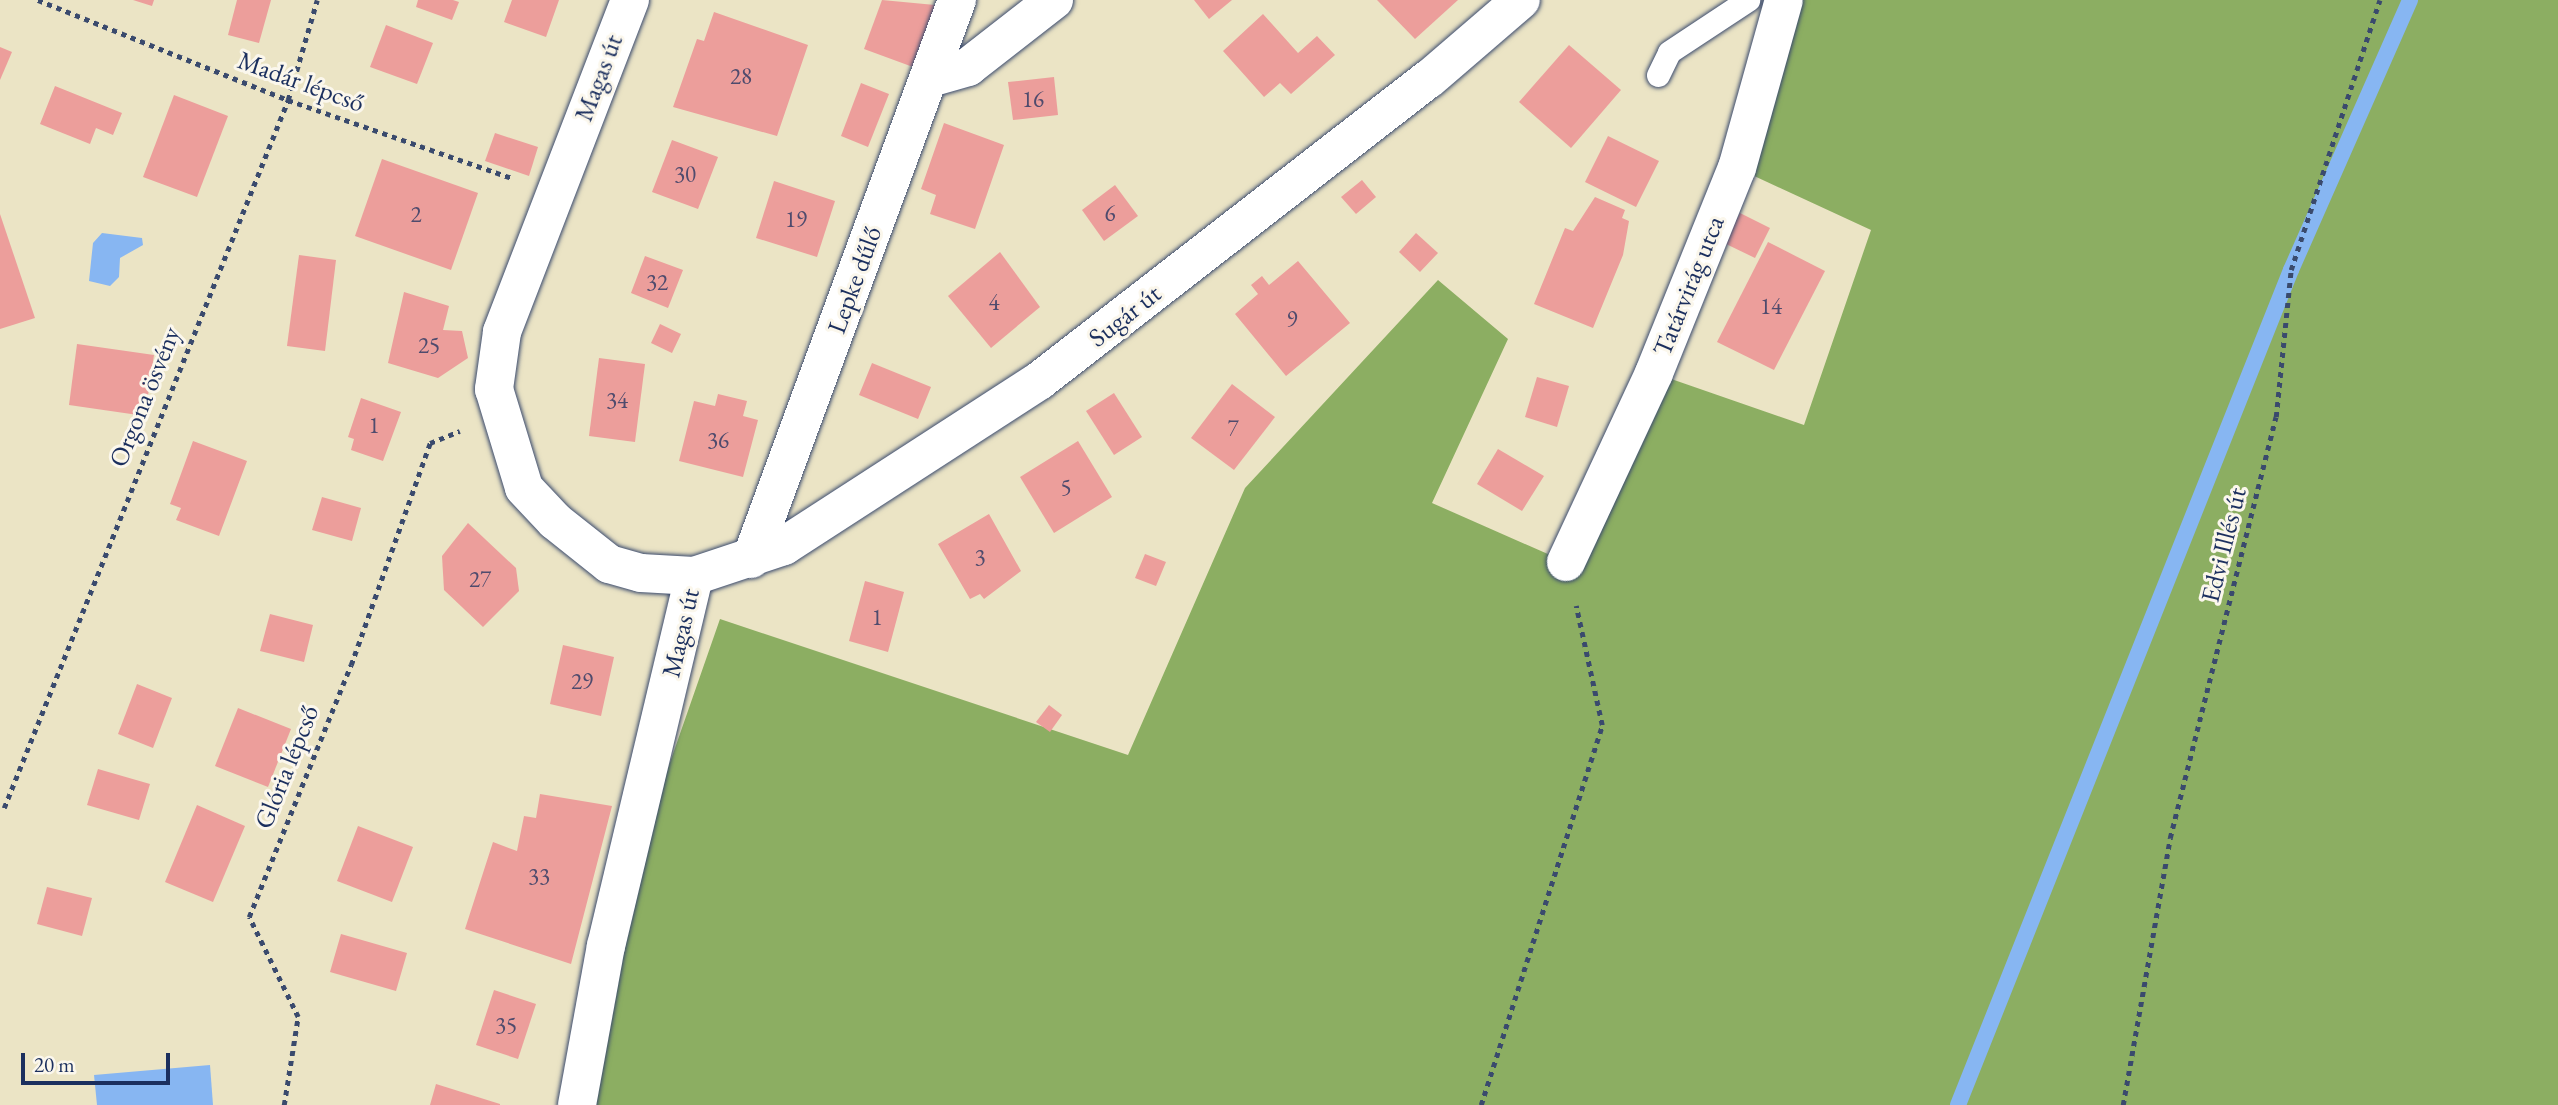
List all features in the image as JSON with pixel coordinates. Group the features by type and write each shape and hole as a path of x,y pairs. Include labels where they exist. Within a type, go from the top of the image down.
{"street":[{"name":"Magas út","path":"577,1105 606,946 694,576 641,573 609,564 582,544 524,488 502,432 494,389 502,332 630,0"},
{"name":"Lepke dűlő","path":"751,559 957,0"},
{"path":"930,78 968,67 1054,0"},
{"name":"Sugár út","path":"694,576 751,559 824,522 1039,381 1429,79 1521,0"},
{"name":"Tatárvirág utca","path":"1566,562 1654,373 1737,168 1784,0"}],"lane":[{"path":"1658,75 1668,52 1748,0"}],"path":[{"name":"Madár lépcső","path":"38,0 49,2 288,100 555,193"},
{"name":"Orgona ösvény","path":"4,807 288,100 317,0"},
{"name":"Edvi Illés út","path":"2123,1105 2170,838 2276,417 2291,270 2380,0"},
{"name":"Glória lépcső","path":"284,1105 298,1017 249,917 351,665 430,443"},
{"path":"1481,1105 1602,726 1566,562"}],"green space":[{"path":"1784,0 2558,0 2558,1105 577,1105 606,946 720,619 1128,755 1245,488 1438,280 1508,339 1432,503 1566,562 1654,373 1804,425 1871,230 1737,168"}],"water":[{"path":"102,233 142,238 143,245 120,258 119,277 110,286 89,281 93,243"},
{"path":"210,1065 213,1105 97,1105 94,1075"}],"building":[{"path":"133,0 154,0 152,6"},
{"path":"237,0 271,0 259,43 228,35"},
{"path":"418,0 459,2 452,20 416,7"},
{"path":"512,0 559,0 546,37 504,22"},
{"path":"882,0 935,5 913,67 864,49"},
{"path":"1194,0 1232,0 1209,19"},
{"path":"1377,0 1458,0 1415,39"},
{"path":"714,12 808,45 777,136 673,107 697,39 704,41"},
{"path":"1263,14 1298,53 1317,36 1335,55 1291,94 1280,83 1264,97 1223,51"},
{"path":"386,25 433,43 417,84 370,67"},
{"path":"1569,45 1621,90 1571,148 1519,102"},
{"path":"0,47 12,52 0,80"},
{"path":"1054,77 1058,115 1013,120 1008,82"},
{"path":"861,83 889,94 868,147 841,136"},
{"path":"55,86 122,113 113,135 96,128 90,144 40,124"},
{"path":"174,95 228,116 197,197 143,177"},
{"path":"944,123 1004,145 975,229 930,214 936,195 921,189"},
{"path":"495,133 538,147 529,176 485,161"},
{"path":"1608,136 1659,161 1636,207 1585,182"},
{"path":"672,140 718,157 698,209 652,192"},
{"path":"382,159 478,193 451,270 355,236"},
{"path":"1362,180 1376,197 1356,214 1341,197"},
{"path":"774,181 835,201 817,257 756,238"},
{"path":"1115,185 1138,216 1104,241 1082,210"},
{"path":"1595,197 1625,210 1622,218 1629,221 1623,255 1593,328 1534,304 1565,228 1573,231"},
{"path":"1740,213 1770,228 1755,258 1724,243"},
{"path":"0,214 35,318 0,329"},
{"path":"1416,233 1438,253 1420,272 1399,252"},
{"path":"1768,242 1825,271 1774,370 1717,342"},
{"path":"1000,252 1040,307 991,348 948,296"},
{"path":"299,255 336,260 325,351 287,346"},
{"path":"645,256 683,270 668,308 631,293"},
{"path":"1298,261 1350,323 1286,376 1235,314 1258,294 1251,285 1262,276 1269,285"},
{"path":"404,292 449,306 443,330 462,331 468,358 438,378 388,363"},
{"path":"660,324 681,334 672,353 651,343"},
{"path":"77,344 154,355 145,416 69,405"},
{"path":"599,358 645,364 635,442 589,436"},
{"path":"872,363 931,387 918,419 859,395"},
{"path":"1537,377 1569,386 1557,427 1525,417"},
{"path":"1232,384 1275,417 1234,470 1191,438"},
{"path":"1114,393 1142,437 1114,455 1086,411"},
{"path":"718,394 747,401 743,416 758,420 743,477 679,461 694,401 715,406"},
{"path":"361,398 401,412 383,461 351,450 354,439 348,437"},
{"path":"193,441 247,461 219,536 176,520 181,508 170,504"},
{"path":"1078,441 1112,497 1054,533 1020,477"},
{"path":"1498,449 1544,476 1522,511 1477,484"},
{"path":"322,497 361,508 352,541 312,530"},
{"path":"989,514 1021,571 984,599 980,594 970,599 938,544"},
{"path":"468,523 516,568 519,591 483,627 444,590 442,556"},
{"path":"1145,554 1166,562 1156,586 1135,578"},
{"path":"865,581 904,592 888,652 849,641"},
{"path":"270,614 313,625 304,662 260,651"},
{"path":"563,645 614,657 601,716 550,704"},
{"path":"137,684 172,698 153,748 118,734"},
{"path":"1049,705 1062,715 1050,732 1036,722"},
{"path":"238,708 291,729 268,787 215,766"},
{"path":"98,769 150,784 139,820 87,805"},
{"path":"540,794 612,806 571,964 465,929 493,842 517,851 524,816 536,818"},
{"path":"197,805 245,826 213,902 165,882"},
{"path":"358,826 413,847 392,902 337,881"},
{"path":"47,887 92,898 82,936 37,924"},
{"path":"341,934 407,953 396,991 330,972"},
{"path":"494,990 536,1004 518,1059 476,1045"},
{"path":"436,1084 500,1104 500,1105 430,1105"}],"waterway":[{"path":"1958,1105 2291,270 2410,0"}]}
